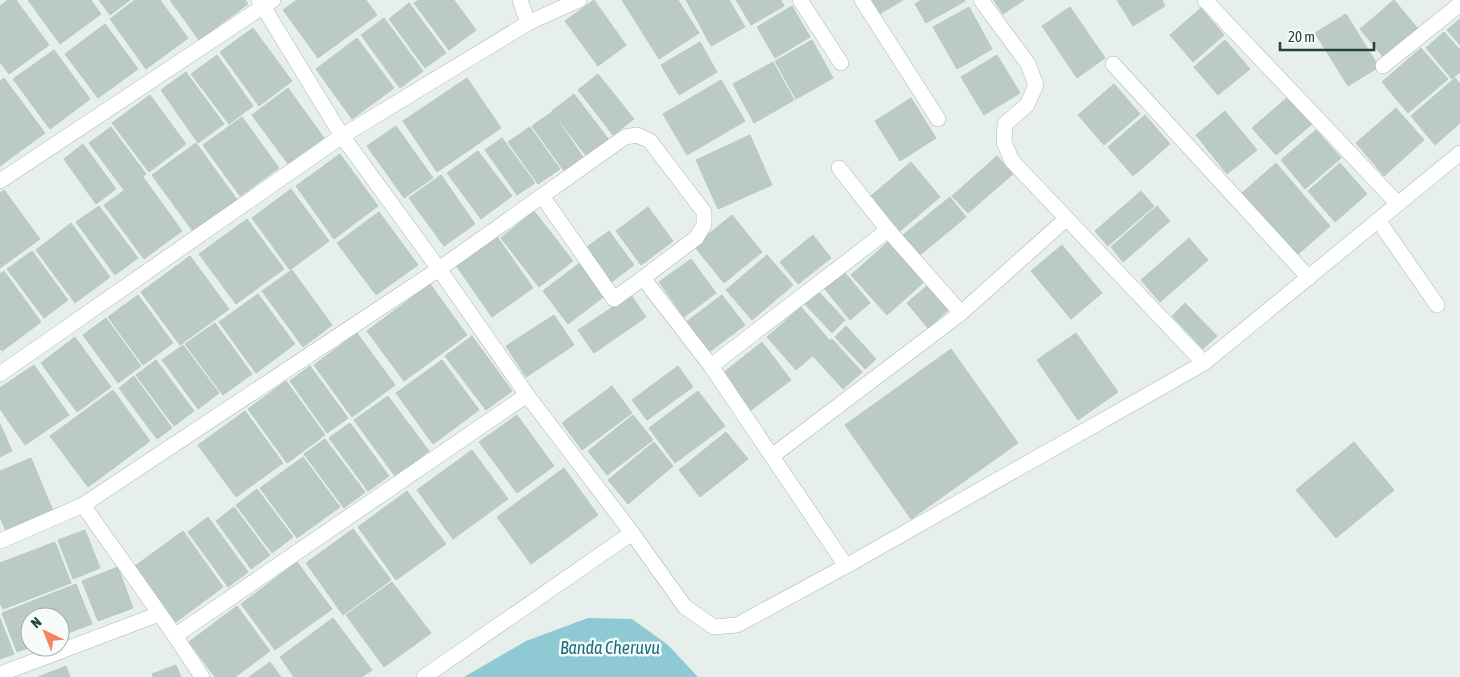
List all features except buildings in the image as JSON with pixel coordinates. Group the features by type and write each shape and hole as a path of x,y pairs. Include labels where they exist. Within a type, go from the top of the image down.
{"street":[{"path":"520,0 528,23"},
{"path":"0,374 342,136 528,23 579,0"},
{"path":"800,0 840,63"},
{"path":"862,0 938,119"},
{"path":"981,0 1028,64 1036,85 1027,105 1005,124 1004,142 1012,161 1204,363"},
{"path":"1205,0 1398,204"},
{"path":"0,181 265,2 342,136 439,269 527,395 632,533 684,607 714,626 738,625 846,566 1204,363 1460,153"},
{"path":"1382,66 1460,4"},
{"path":"1113,64 1309,278"},
{"path":"0,541 84,505 439,269 625,137 637,134 650,141 704,212 704,225 696,238 614,299 542,196"},
{"path":"839,168 888,230 961,313"},
{"path":"772,456 961,313 1066,219"},
{"path":"1378,220 1437,305"},
{"path":"711,366 888,230"},
{"path":"643,278 711,366 846,566"},
{"path":"176,635 527,395"},
{"path":"84,505 158,614 176,635 202,677"},
{"path":"424,677 632,533"},
{"path":"0,674 158,614"}],"water":[{"name":"Banda Cheruvu","path":"588,618 632,619 668,645 698,677 464,677 526,641"}]}
